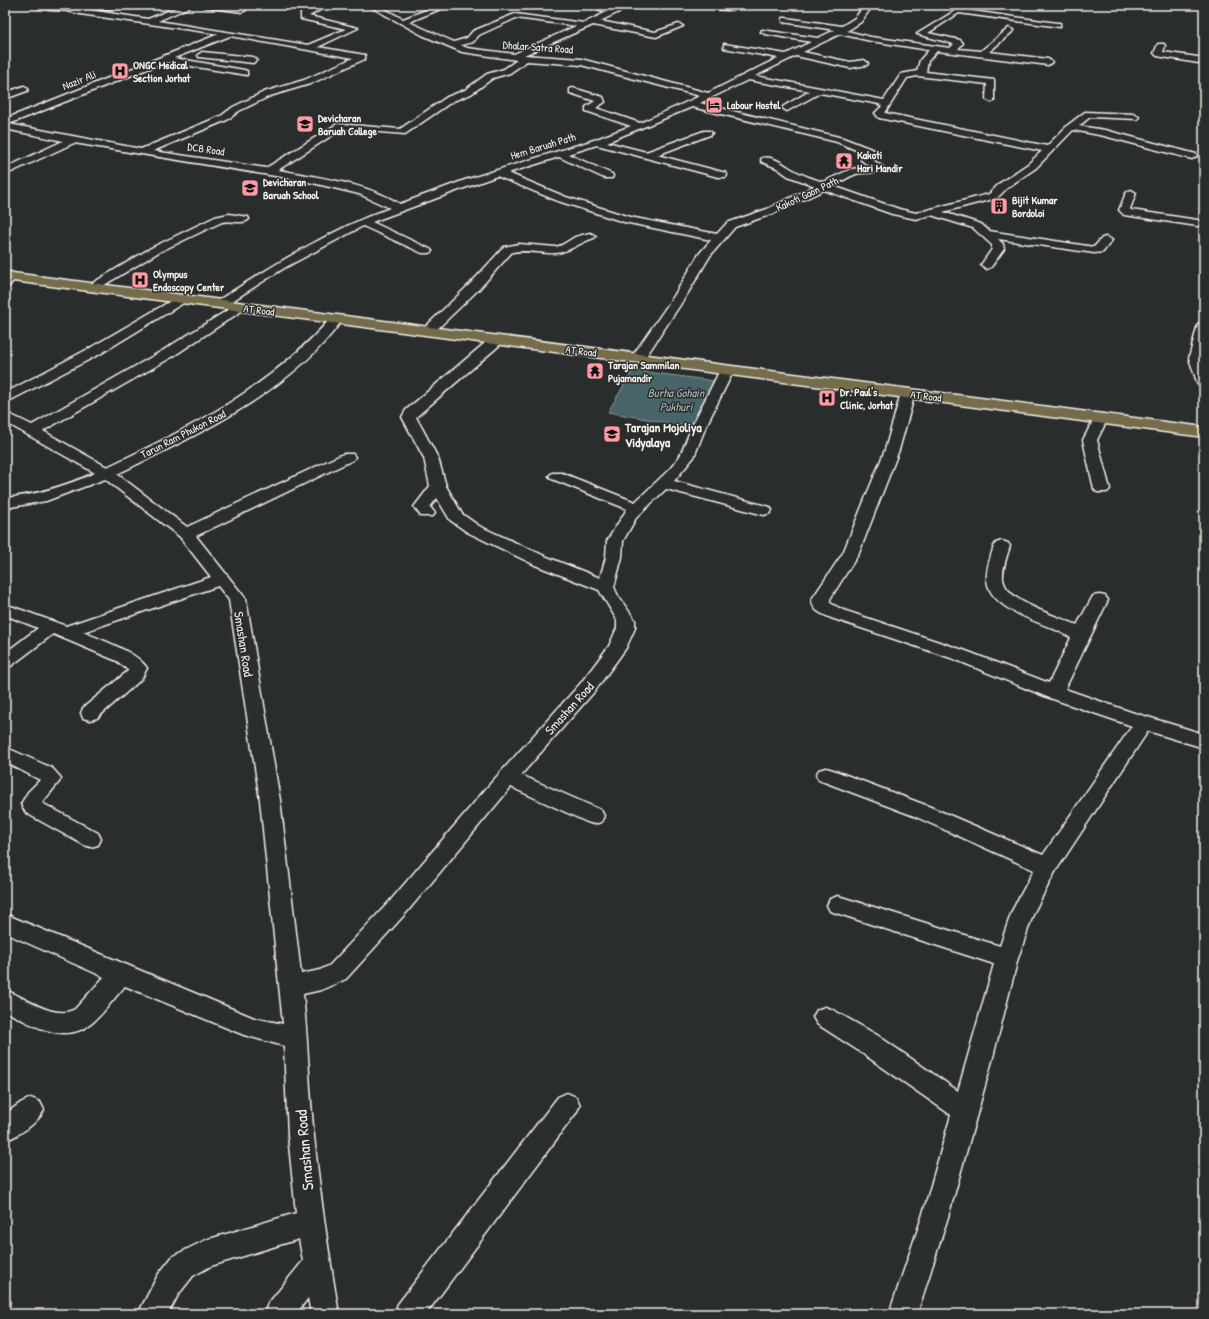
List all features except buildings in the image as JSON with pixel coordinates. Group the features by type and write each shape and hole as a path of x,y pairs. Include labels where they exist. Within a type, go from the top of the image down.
{"main road":[{"path":"38,5 66,8 120,5"},
{"name":"AT Road","path":"7,278 92,287 1204,432"}],"street":[{"path":"151,21 190,5"},
{"path":"205,5 242,10"},
{"path":"297,5 316,10 304,15 304,17 354,28 310,47"},
{"name":"Dhalar Satra Road","path":"371,5 453,45 472,52 581,62 709,96"},
{"path":"404,21 446,5"},
{"path":"585,5 616,12"},
{"path":"514,57 630,5"},
{"path":"711,5 734,8 741,5"},
{"name":"Hem Baruah Path","path":"221,304 282,265 363,222 498,173 597,142 640,126 709,96 842,30 858,20 869,5"},
{"path":"66,8 228,33 362,57 307,82 267,94 236,109 224,118 141,152"},
{"path":"952,51 958,44 957,42 921,34 958,11 1057,25"},
{"path":"453,45 470,40 476,33 515,16 588,24 656,35 680,26"},
{"path":"786,20 842,30 866,38 934,49 1048,62"},
{"path":"981,54 1009,30"},
{"path":"765,32 820,41"},
{"name":"Nazir Ali","path":"5,122 228,33"},
{"path":"727,46 847,64 864,63"},
{"path":"1161,46 1158,53 1160,54 1204,61"},
{"path":"919,74 924,60 934,49"},
{"path":"179,53 253,60"},
{"path":"270,170 340,126 395,133 402,132 453,97 468,92 490,76 507,71 525,58"},
{"path":"164,59 244,74"},
{"path":"991,99 991,82 919,74 904,76 886,104 887,106 880,113 882,116 1049,148"},
{"path":"745,77 886,104"},
{"path":"5,96 24,89"},
{"path":"787,108 819,90"},
{"path":"573,91 600,99 600,102 589,109 640,126"},
{"name":"Kakoti Gaon Path","path":"638,358 680,296 705,254 731,225 771,211 855,171 876,169 878,167 866,160 875,154 840,140 691,104"},
{"path":"766,160 781,166 792,174 824,186 907,215 916,216 993,196 1004,185 1032,166 1072,127 1090,114 1134,117"},
{"name":"DCB Road","path":"5,126 141,152 270,170 359,190 390,202 399,209"},
{"path":"1072,127 1105,133 1192,156"},
{"path":"647,156 707,133"},
{"path":"5,172 73,140"},
{"path":"597,142 722,175"},
{"path":"560,154 608,176"},
{"path":"498,173 562,199 621,218 718,238"},
{"path":"1131,193 1124,210 1128,213 1204,224"},
{"path":"930,212 971,223 986,234 998,246 988,265"},
{"path":"92,287 155,250 219,219 229,217 244,219"},
{"path":"363,222 426,251"},
{"path":"986,234 1094,250 1099,250 1106,240"},
{"path":"427,331 475,286 508,249 519,247 556,250 566,248 579,239 590,236"},
{"path":"6,413 95,351 181,299"},
{"path":"33,431 167,354 239,307"},
{"name":"Tarun Ram Phukon Road","path":"5,503 19,502 58,493 106,474 200,427 252,397 290,368 323,336 336,320"},
{"path":"1204,324 1197,364 1204,382"},
{"path":"497,340 411,413 409,417 431,458 438,486 456,516 473,529 541,561 606,587 614,557 615,541 625,522 636,508 663,483 687,457 727,370"},
{"path":"908,393 892,450 851,553 821,599 821,606 837,614 960,655 1054,692 1144,723 1204,741"},
{"name":"Smashan Road","path":"6,413 33,431 106,474 186,534 237,599 270,800 289,986 296,1038 301,1135 310,1222 325,1314"},
{"path":"1101,418 1090,440 1102,489"},
{"path":"186,534 348,457"},
{"path":"557,476 636,508"},
{"path":"663,483 764,510"},
{"path":"427,513 422,507 423,504 438,486"},
{"path":"1002,546 996,566 995,580 997,587 1003,596 1030,612 1067,627 1080,636"},
{"path":"5,662 59,629 222,579"},
{"name":"Smashan Road","path":"289,986 320,980 338,972 398,907 508,777 596,677 623,636 626,628 626,620 610,597 606,587"},
{"path":"1054,692 1080,641 1080,636 1099,600"},
{"path":"5,609 59,629 123,657 138,668 136,674 131,679 90,713"},
{"path":"903,1314 935,1217 965,1110 982,1058 1007,958 1023,911 1046,866 1144,723"},
{"path":"5,754 45,773 51,778 49,783 33,800 31,804 33,808 91,839"},
{"path":"826,775 921,811 1046,866"},
{"path":"508,777 594,816"},
{"path":"838,905 1007,958"},
{"path":"5,923 121,974 252,1028 296,1038"},
{"path":"5,1000 50,1022 73,1022 83,1016 121,974"},
{"path":"825,1017 868,1043 965,1110"},
{"path":"408,1314 567,1105"},
{"path":"5,1129 31,1110"},
{"path":"152,1314 168,1285 183,1266 206,1254 310,1222"},
{"path":"278,1314 317,1265"}],"water":[{"name":"Burha Gohain Pukhuri","path":"633,370 714,381 690,427 608,412"}],"place":[{"name":"ONGC Medical Section Jorhat","path":"120,71"},
{"name":"Labour Hostel","path":"714,105"},
{"name":"Devicharan Baruah College","path":"305,124"},
{"name":"Kakoti Hari Mandir","path":"844,161"},
{"name":"Devicharan Baruah School","path":"250,188"},
{"name":"Bijit Kumar Bordoloi","path":"999,206"},
{"name":"Olympus Endoscopy Center","path":"140,280"},
{"name":"Tarajan Sammilan Pujamandir","path":"595,371"},
{"name":"Dr. Paul's Clinic, Jorhat","path":"827,398"},
{"name":"Tarajan Mojoliya Vidyalaya","path":"612,434"}]}
